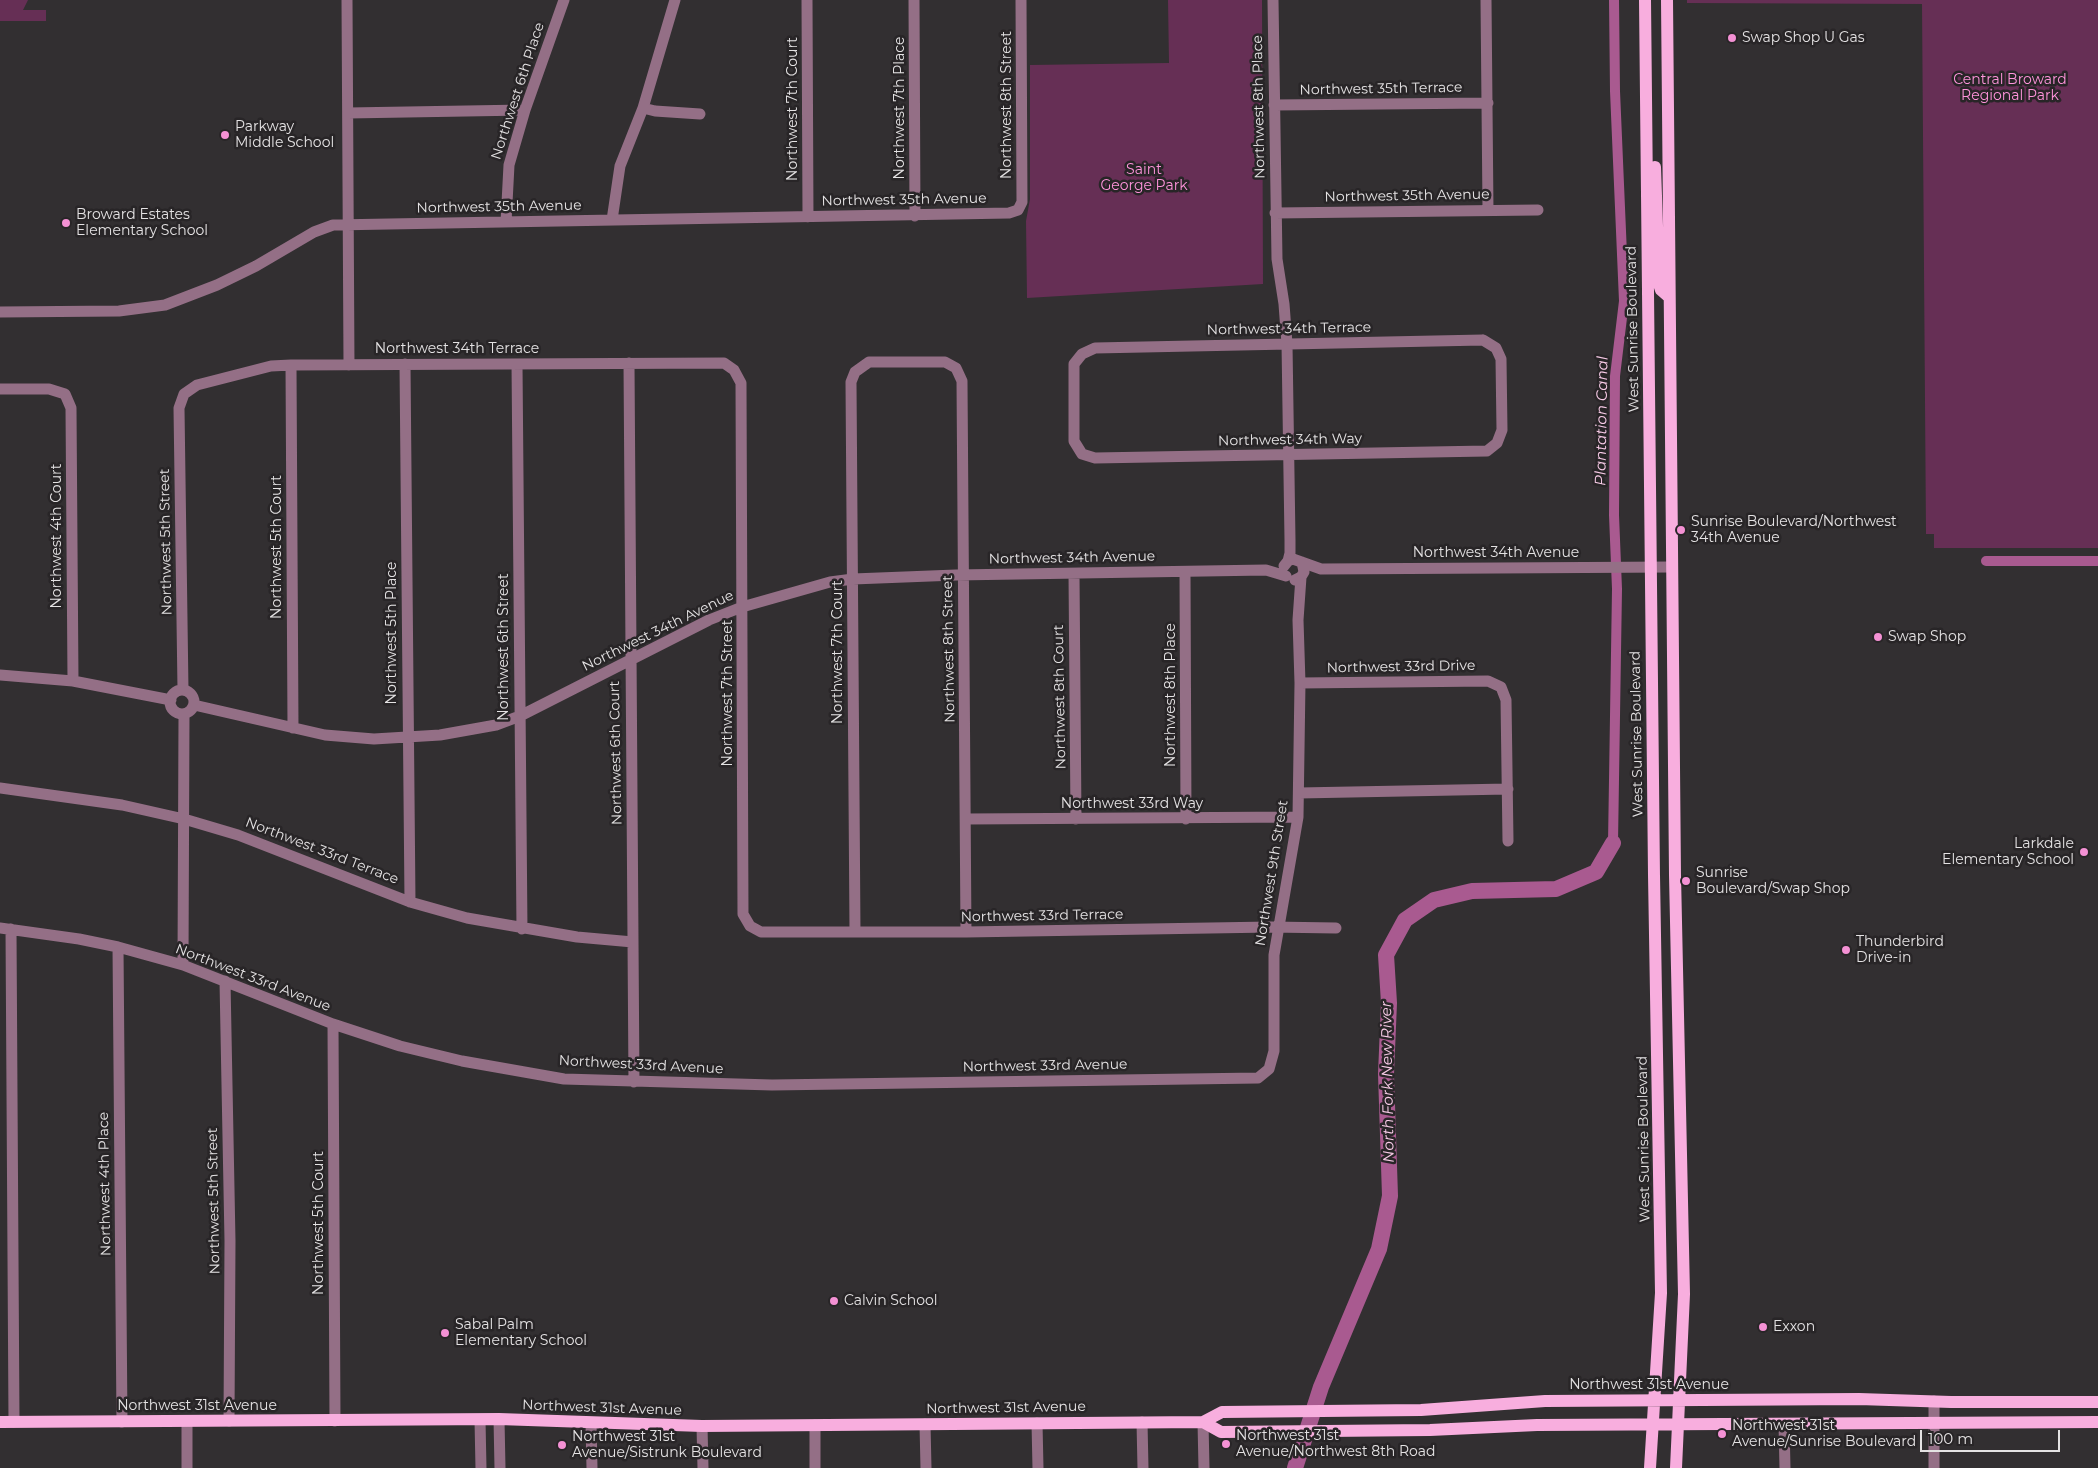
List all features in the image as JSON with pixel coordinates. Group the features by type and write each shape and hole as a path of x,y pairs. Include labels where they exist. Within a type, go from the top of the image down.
{"main road":[{"name":"West Sunrise Boulevard","path":"1645,0 1661,1293 1650,1468"},
{"path":"1667,0 1675,884 1684,1294 1676,1468"},
{"path":"1646,138 1654,150 1659,284 1661,290 1669,297"},
{"name":"Northwest 31st Avenue","path":"0,1422 499,1420 702,1426 1203,1422 1222,1412 1422,1410 1545,1401 2098,1402"},
{"path":"1393,1430 1408,1416 1422,1410"},
{"name":"Northwest 31st Avenue","path":"1203,1422 1221,1432 1393,1430 1526,1425 2098,1422"}],"street":[{"path":"347,0 349,365"},
{"name":"Northwest 6th Place","path":"506,222 509,165 525,110 564,0"},
{"path":"612,220 620,166 643,108 675,0"},
{"name":"Northwest 7th Court","path":"807,0 808,217"},
{"name":"Northwest 7th Place","path":"914,0 915,216"},
{"name":"Northwest 8th Street","path":"1018,210 1022,202 1021,0"},
{"name":"Northwest 8th Place","path":"1273,0 1275,213"},
{"path":"1486,0 1488,210"},
{"name":"Northwest 35th Terrace","path":"1274,105 1488,103"},
{"path":"643,108 655,111 700,114"},
{"path":"348,113 525,110"},
{"name":"Northwest 35th Avenue","path":"0,312 119,311 165,305 217,285 248,270 314,232 333,225 915,216 1010,213 1018,210"},
{"name":"Northwest 35th Avenue","path":"1275,213 1538,210"},
{"path":"1275,213 1277,259 1284,304 1287,344 1290,553 1284,570 1287,577 1295,580 1302,576 1305,569 1290,531"},
{"name":"Northwest 34th Terrace","path":"1082,454 1074,441 1074,364 1082,354 1095,348 1483,340 1496,348 1501,359 1502,430 1497,443"},
{"name":"Northwest 7th Court","path":"855,932 851,382 855,372 869,362 945,362 956,368"},
{"name":"Northwest 6th Court","path":"629,363 634,1082"},
{"name":"Northwest 34th Terrace","path":"184,394 197,385 271,366 291,365 724,363 734,370"},
{"name":"Northwest 5th Place","path":"405,364 410,902"},
{"name":"Northwest 6th Street","path":"517,364 522,929"},
{"name":"Northwest 5th Court","path":"291,365 293,728"},
{"name":"Northwest 8th Street","path":"956,368 962,381 966,932"},
{"name":"Northwest 7th Street","path":"734,370 741,383 743,914 750,926"},
{"name":"Northwest 4th Court","path":"0,389 49,389 65,394 72,408 73,681"},
{"name":"Northwest 5th Street","path":"183,690 179,408 184,394"},
{"name":"Northwest 34th Way","path":"1082,454 1094,458 1487,451 1497,443"},
{"path":"1287,562 1294,559 1301,561"},
{"name":"Northwest 34th Avenue","path":"1301,561 1321,569"},
{"name":"Northwest 34th Avenue","path":"194,705 325,735 350,738 408,738 464,732 496,725 520,716 709,620 742,607 830,582 852,579 964,574 1266,570 1287,562"},
{"name":"Northwest 34th Avenue","path":"1302,576 1321,569 1672,567"},
{"name":"Northwest 34th Avenue","path":"1266,570 1287,577"},
{"name":"Northwest 8th Place","path":"1185,572 1186,818"},
{"name":"Northwest 8th Court","path":"1074,574 1076,819"},
{"name":"Northwest 9th Street","path":"1298,620 1302,576"},
{"name":"Northwest 9th Street","path":"1269,1070 1274,1051 1274,955 1277,927 1298,817 1299,793 1300,683 1298,620 1294,593 1287,577"},
{"path":"0,675 73,681 171,700"},
{"name":"Northwest 33rd Drive","path":"1300,683 1488,681 1501,687 1506,700 1508,789"},
{"path":"183,690 191,694 194,705 190,712 184,714 175,712 170,705 176,692 183,690"},
{"path":"183,964 184,714"},
{"name":"Northwest 33rd Terrace","path":"0,788 122,805 184,819 248,838 410,902 467,918 577,937 633,942"},
{"path":"1299,793 1508,789 1508,841"},
{"name":"Northwest 33rd Way","path":"966,819 1298,817"},
{"name":"Northwest 33rd Terrace","path":"750,926 761,932 1336,928"},
{"path":"6,929 14,1422"},
{"name":"Northwest 33rd Avenue","path":"6,929 79,939 183,964 332,1024 400,1046 462,1061 564,1079 772,1085 1258,1078 1269,1070"},
{"name":"Northwest 4th Place","path":"118,947 122,1422"},
{"name":"Northwest 5th Street","path":"226,981 230,1242 229,1421"},
{"name":"Northwest 5th Court","path":"332,1024 335,1421"},
{"path":"1934,1401 1934,1468"},
{"path":"480,1420 481,1468"},
{"path":"499,1420 500,1468"},
{"path":"187,1421 187,1468"},
{"path":"1142,1422 1143,1468"},
{"path":"1203,1422 1204,1468"},
{"path":"591,1423 592,1468"},
{"path":"1037,1423 1038,1468"},
{"path":"925,1424 926,1468"},
{"path":"1784,1424 1785,1468"},
{"path":"815,1425 815,1468"},
{"path":"702,1426 703,1468"}],"green space":[{"path":"0,0 28,0 23,10 46,10 46,21 0,21"},
{"name":"Saint George Park","path":"1168,0 1262,0 1263,284 1027,298 1026,221 1030,199 1030,65 1169,63"},
{"name":"Central Broward Regional Park","path":"1687,0 2098,0 2098,548 1934,548 1934,534 1926,534 1922,4 1687,3"}],"waterway":[{"name":"Plantation Canal","path":"1613,843 1617,589 1614,515 1615,376 1624,301 1615,91 1614,0"},
{"path":"1986,561 2098,561"},
{"name":"North Fork New River","path":"1295,1468 1321,1387 1379,1249 1390,1196 1386,1074 1389,1003 1386,955 1405,920 1434,900 1472,891 1556,889 1596,872 1613,843"}],"place":[{"name":"Swap Shop U Gas","path":"1732,38"},
{"name":"Parkway Middle School","path":"225,135"},
{"name":"Broward Estates Elementary School","path":"66,223"},
{"name":"Sunrise Boulevard/Northwest 34th Avenue","path":"1681,530"},
{"name":"Swap Shop","path":"1878,637"},
{"name":"Larkdale Elementary School","path":"2084,852"},
{"name":"Sunrise Boulevard/Swap Shop","path":"1686,881"},
{"name":"Thunderbird Drive-in","path":"1846,950"},
{"name":"Calvin School","path":"834,1301"},
{"name":"Exxon","path":"1763,1327"},
{"name":"Sabal Palm Elementary School","path":"445,1333"},
{"name":"Northwest 31st Avenue/Sunrise Boulevard","path":"1722,1434"},
{"name":"Northwest 31st Avenue/Northwest 8th Road","path":"1226,1444"},
{"name":"Northwest 31st Avenue/Sistrunk Boulevard","path":"562,1445"}]}
